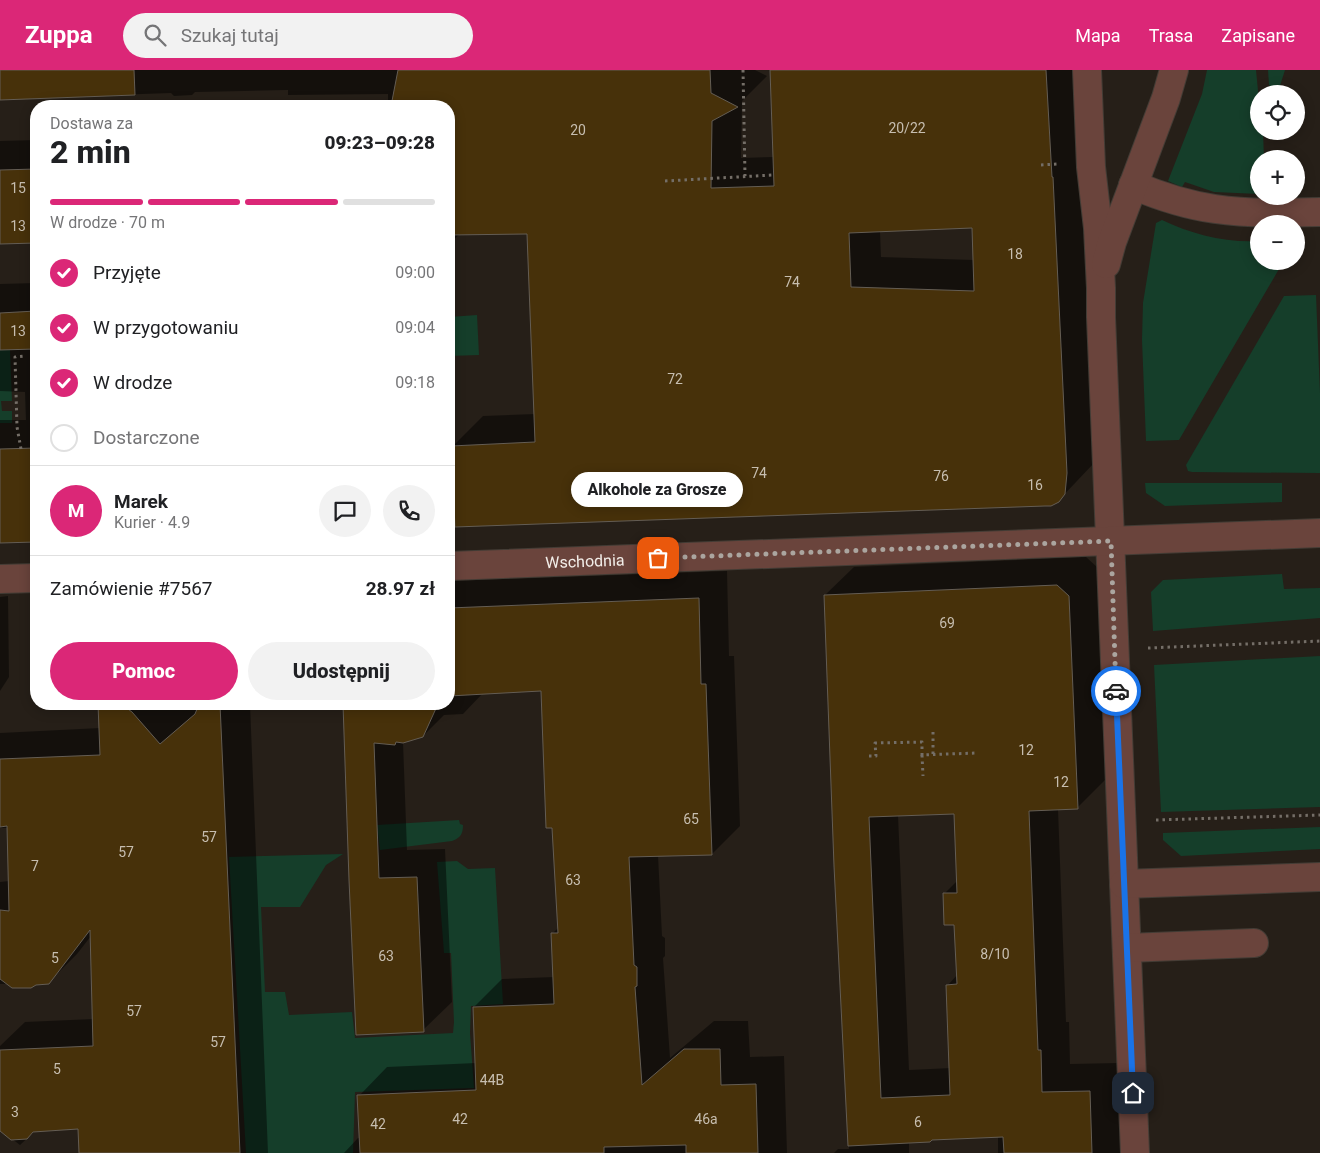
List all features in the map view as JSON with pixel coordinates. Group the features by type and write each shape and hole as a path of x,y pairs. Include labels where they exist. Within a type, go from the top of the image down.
{"street":[{"path":"1087,70 1091,167 1098,228 1101,288 1111,541 1111,586 1135,1153"},
{"path":"1101,288 1112,242 1166,98 1174,70"},
{"path":"1133,185 1187,204 1214,209 1274,213 1320,212"},
{"name":"Wschodnia","path":"455,566 1320,533"},
{"path":"0,579 30,578"},
{"path":"1124,884 1320,877"},
{"path":"1126,948 1254,943"}],"path":[{"path":"743,70 745,176"},
{"path":"1041,165 1064,164"},
{"path":"665,181 773,175"},
{"path":"21,449 17,427 15,357 24,356"},
{"path":"1145,648 1320,641"},
{"path":"933,732 933,754"},
{"path":"869,756 876,756 875,743 922,742 923,776"},
{"path":"922,755 976,753"},
{"path":"1153,820 1320,814"}],"green space":[{"path":"1207,70 1256,70 1257,85 1250,85 1250,140 1263,140 1264,150 1250,150 1250,194 1214,192 1185,182 1182,187 1168,181 1202,94"},
{"path":"1268,70 1285,70 1280,85 1269,85"},
{"path":"1162,220 1185,229 1221,239 1250,241 1250,270 1278,270 1179,440 1146,441 1142,340 1143,303 1156,223"},
{"path":"1316,295 1320,393 1320,473 1188,471 1186,465 1284,296"},
{"path":"477,315 479,355 455,356 455,317"},
{"path":"0,350 10,350 12,401 1,401 2,411 12,411 12,423 0,423"},
{"path":"1145,483 1282,483 1282,502 1165,506 1146,493"},
{"path":"1282,574 1284,589 1320,588 1320,618 1153,631 1151,592 1163,580"},
{"path":"1320,656 1320,807 1161,812 1154,665"},
{"path":"459,820 460,824 463,825 462,833 452,841 380,850 377,825"},
{"path":"1320,827 1320,849 1181,856 1163,840 1163,833"},
{"path":"343,854 326,865 300,907 261,907 265,992 285,992 289,1015 352,1012 355,1038 453,1033 451,953 444,953 437,862 457,861 468,869 495,868 503,1004 471,1006 470,1033 474,1088 355,1092 353,1153 246,1153 229,857"}],"building":[{"path":"0,70 134,70 135,95 0,100"},
{"path":"398,70 710,70 711,93 738,107 712,121 711,188 774,186 770,70 1046,70 1067,473 1065,494 1059,502 1051,506 455,527 455,446 535,442 527,234 455,235 455,100 392,100","holes":["972,228 974,291 851,287 849,233"]},
{"path":"30,169 30,243 0,244 0,170"},
{"path":"30,311 30,349 0,350 0,313"},
{"path":"30,448 30,542 0,543 0,449"},
{"path":"1057,585 1069,596 1078,809 1029,811 1038,1050 1041,1050 1042,1092 1090,1091 1092,1153 1004,1153 1003,1137 848,1146 834,866 824,595","holes":["954,814 957,893 943,893 944,925 954,925 957,984 946,985 950,1095 881,1098 869,817"]},
{"path":"699,598 701,684 706,684 712,855 629,857 634,965 637,967 637,986 635,987 642,1085 684,1049 720,1049 721,1085 756,1084 758,1153 686,1153 686,1145 604,1147 604,1153 360,1153 357,1095 476,1090 473,1007 554,1004 551,933 558,933 552,828 546,828 541,691 455,696 455,608"},
{"path":"98,710 129,710 160,744 195,714 197,710 220,710 240,1153 79,1153 78,1129 33,1132 27,1139 11,1140 0,1131 0,1050 93,1046 90,930 49,984 36,985 31,988 12,988 0,979 0,910 9,911 7,826 0,827 0,759 100,755"},
{"path":"343,710 435,710 423,737 403,743 396,742 395,745 374,743 379,878 417,877 424,1032 356,1035"}],"way so far":[{"path":"658,558 1111,541 1116,691"}],"place":[{"name":"Alkohole za Grosze","path":"658,558"}],"route":[{"path":"1116,691 1133,1093"}]}
